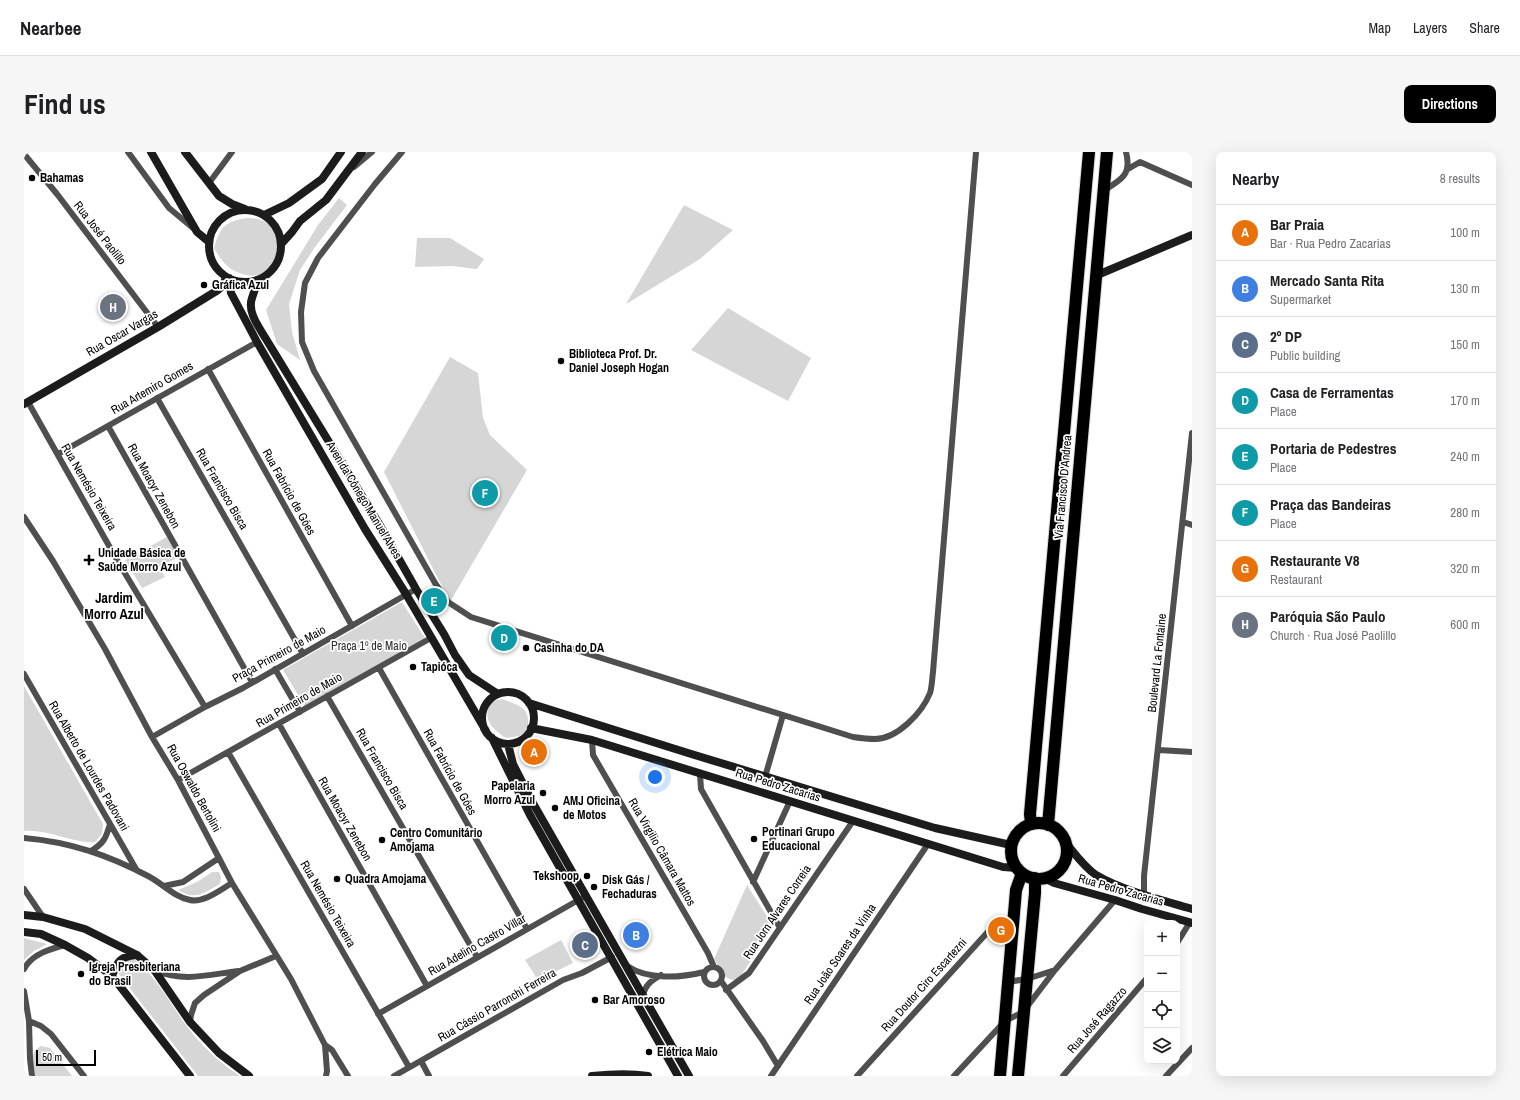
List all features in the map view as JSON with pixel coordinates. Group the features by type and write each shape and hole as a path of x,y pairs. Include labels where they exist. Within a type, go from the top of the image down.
{"highway":[{"name":"Via Francisco D'Andrea","path":"1031,824 1030,814 1089,152"},
{"name":"Via Francisco D'Andrea","path":"1048,825 1107,152"},
{"path":"1039,823 1048,825 1056,829 1062,835 1066,844 1067,853 1065,862 1060,870 1053,875 1039,878 1019,870 1013,861 1011,853 1012,845 1018,832 1031,824 1039,823"},
{"path":"1000,1076 1019,870"},
{"path":"1018,1076 1035,893 1039,878"}],"street":[{"path":"128,152 169,208 209,242"},
{"path":"151,152 197,232"},
{"path":"185,152 220,196 232,204 264,215 273,222 279,232 282,243 276,265 268,274 258,280 249,282 228,278 218,270 209,252 211,232 217,222 235,211 246,209"},
{"path":"210,183 232,152"},
{"path":"264,215 289,203 322,179 341,152"},
{"path":"282,243 300,221 326,200 362,152"},
{"path":"348,172 372,152"},
{"path":"402,152 375,184 318,258 305,283 301,312 302,342 314,371 435,583 448,602 471,617 853,737 876,739 893,733 909,723 921,709 930,693 934,672 976,152"},
{"path":"1103,191 1122,178 1128,168 1129,161 1126,152"},
{"name":"Rua José Paolillo","path":"24,154 57,194 158,326"},
{"path":"1128,168 1140,162 1192,185"},
{"path":"1095,276 1192,235"},
{"name":"Rua Oscar Vargas","path":"26,403 218,290 223,286 228,278"},
{"name":"Avenida Cônego Manuel Alves","path":"228,278 231,293 257,342 365,528 406,594 486,731"},
{"name":"Avenida Cônego Manuel Alves","path":"258,280 251,298 250,306 253,315 378,522 455,655 469,675 498,694"},
{"name":"Rua Artemiro Gomes","path":"58,454 257,342"},
{"name":"Rua Fabrício de Góes","path":"208,370 352,626"},
{"name":"Rua Francisco Bisca","path":"157,398 303,654"},
{"name":"Rua Nemésio Teixeira","path":"26,403 58,454 118,560 205,707"},
{"name":"Rua Moacyr Zenebon","path":"108,426 252,682"},
{"name":"Boulevard La Fontaine","path":"1144,894 1144,876 1159,750 1192,433"},
{"name":"Rua Oswaldo Bertolini","path":"24,517 53,561 101,642 152,737 178,780 232,883 291,979 325,1045 327,1053 326,1076"},
{"path":"1183,522 1192,525"},
{"name":"Praça Primeiro de Maio","path":"152,737 303,654 416,589"},
{"path":"432,638 440,638 455,655"},
{"name":"Rua Primeiro de Maio","path":"178,780 432,638"},
{"name":"Rua Fabrício de Góes","path":"379,668 527,929"},
{"path":"275,669 300,712"},
{"name":"Rua Alberto de Lourdes Padovani","path":"24,674 136,869"},
{"path":"492,738 499,742 508,744 515,743 522,739 532,728 534,720 533,711 529,703 523,697 515,693 506,692 498,694 490,699 485,706 482,718 486,731 492,738 530,815 612,957 678,1076"},
{"name":"Rua Francisco Bisca","path":"328,696 477,958"},
{"name":"Rua Pedro Zacarias","path":"529,703 765,777 935,828 1012,845"},
{"path":"765,777 783,715"},
{"name":"Rua Moacyr Zenebon","path":"279,724 427,986"},
{"name":"Rua Pedro Zacarias","path":"532,728 592,740 1003,867 1019,870"},
{"name":"Rua Virgilio Câmara Mattos","path":"592,740 593,755 708,953 708,971 720,970 722,975 718,983"},
{"path":"508,744 513,764 520,778 689,1076"},
{"path":"1159,750 1192,752"},
{"name":"Rua Nemésio Teixeira","path":"228,752 409,1068"},
{"path":"700,774 701,789 780,928"},
{"path":"753,882 790,801"},
{"name":"Rua Jorn Alvares Correia","path":"726,990 749,973 853,821"},
{"path":"91,851 101,845 107,836 110,824"},
{"path":"24,838 51,840 91,851 136,869 180,897 191,901 203,899 232,883"},
{"name":"Rua João Soares da Vinha","path":"771,1076 928,844"},
{"name":"Rua Pedro Zacarias","path":"1066,844 1083,864 1095,874 1144,894 1192,909"},
{"path":"164,886 183,882 219,858"},
{"name":"Rua Pedro Zacarias","path":"1039,878 1054,884 1191,922"},
{"path":"24,889 43,917"},
{"name":"Rua Adelino Castro Villar","path":"378,1014 586,896"},
{"path":"954,1076 1005,1021 1023,1012 1055,970 1115,900"},
{"path":"24,915 43,917 85,929 137,955 155,971 190,1022 219,1053 249,1076"},
{"name":"Rua Doutor Ciro Escartezni","path":"857,1076 995,924 1002,922 1013,926"},
{"path":"1180,939 1191,922"},
{"path":"24,932 41,934 65,945 88,958 112,976 190,1076"},
{"path":"24,969 27,963 38,954 52,948 65,945"},
{"path":"112,976 119,961 126,956 137,955"},
{"path":"190,1022 195,1003 204,995 240,971 276,956"},
{"name":"Rua Cássio Parronchi Ferreira","path":"394,1076 563,980 582,974 612,957"},
{"path":"625,965 634,970 675,977 689,976 708,971 706,983 711,985 718,983 726,990 763,1041 778,1066"},
{"path":"1008,982 1027,979 1055,970"},
{"path":"155,971 169,976 186,977 240,971"},
{"path":"642,995 649,982 660,975"},
{"name":"Rua José Ragazzo","path":"1063,1076 1144,982"},
{"path":"24,991 29,1021 32,1076"},
{"path":"29,1021 41,1026 51,1034 84,1076"},
{"path":"325,1045 332,1050 348,1076"},
{"path":"1166,1076 1192,1048"},
{"path":"421,1061 429,1076"},
{"path":"592,1076 610,1074 648,1076"}],"green space":[{"path":"339,198 347,205 315,247 300,270 289,304 292,332 300,360 277,344 266,310 318,225"},
{"path":"684,205 733,230 700,259 626,304"},
{"path":"248,218 263,221 273,228 278,238 279,249 276,260 270,269 259,275 240,274 231,269 214,248 221,230 225,226 234,221"},
{"path":"417,238 450,238 484,259 477,269 452,266 415,267"},
{"path":"728,308 811,358 788,401 691,350"},
{"path":"450,357 478,373 483,418 490,435 527,470 450,602 384,472"},
{"path":"167,537 179,557 159,567 165,577 142,588 125,560"},
{"name":"Praça 1º de Maio","path":"402,602 426,640 305,707 283,670"},
{"path":"24,686 103,824 102,834 95,842 78,841 43,832 24,831"},
{"path":"502,699 519,706 526,712 528,717 527,731 519,736 506,738 489,722 487,713 492,701"},
{"path":"212,872 219,872 221,877 220,884 209,890 199,894 190,895 178,890 197,882"},
{"path":"747,885 768,918 770,926 768,935 738,980 733,980 729,979 723,974 714,959"},
{"path":"24,938 47,944 34,951 24,960"},
{"path":"561,940 573,963 538,980 525,960"},
{"path":"134,959 155,980 183,1021 202,1044 216,1058 240,1076 198,1076 118,973 118,968 121,962"},
{"path":"41,1046 50,1048 72,1076 35,1076 32,1058 35,1050"}],"place":[{"name":"Bahamas","path":"32,178"},
{"name":"Gráfica Azul","path":"204,285"},
{"name":"Paróquia São Paulo","path":"113,307"},
{"name":"Biblioteca Prof. Dr. Daniel Joseph Hogan","path":"561,361"},
{"name":"Praça das Bandeiras","path":"485,493"},
{"name":"Unidade Básica de Saúde Morro Azul","path":"89,560"},
{"name":"Portaria de Pedestres","path":"434,601"},
{"name":"Casa de Ferramentas","path":"504,638"},
{"name":"Casinha do DA","path":"526,648"},
{"name":"Tapióca","path":"413,667"},
{"name":"Bar Praia","path":"534,752"},
{"name":"Papelaria Morro Azul","path":"543,793"},
{"name":"AMJ Oficina de Motos","path":"555,808"},
{"name":"Portinari Grupo Educacional","path":"754,839"},
{"name":"Centro Comunitário Amojama","path":"382,840"},
{"name":"Tekshoop","path":"587,876"},
{"name":"Quadra Amojama","path":"337,879"},
{"name":"Disk Gás / Fechaduras","path":"594,887"},
{"name":"Restaurante V8","path":"1001,930"},
{"name":"Mercado Santa Rita","path":"636,935"},
{"name":"2º DP","path":"585,945"},
{"name":"Igreja Presbiteriana do Brasil","path":"81,974"},
{"name":"Bar Amoroso","path":"595,1000"},
{"name":"Elétrica Maio","path":"649,1052"}],"district":[{"name":"Jardim Morro Azul","path":"114,606"}]}
